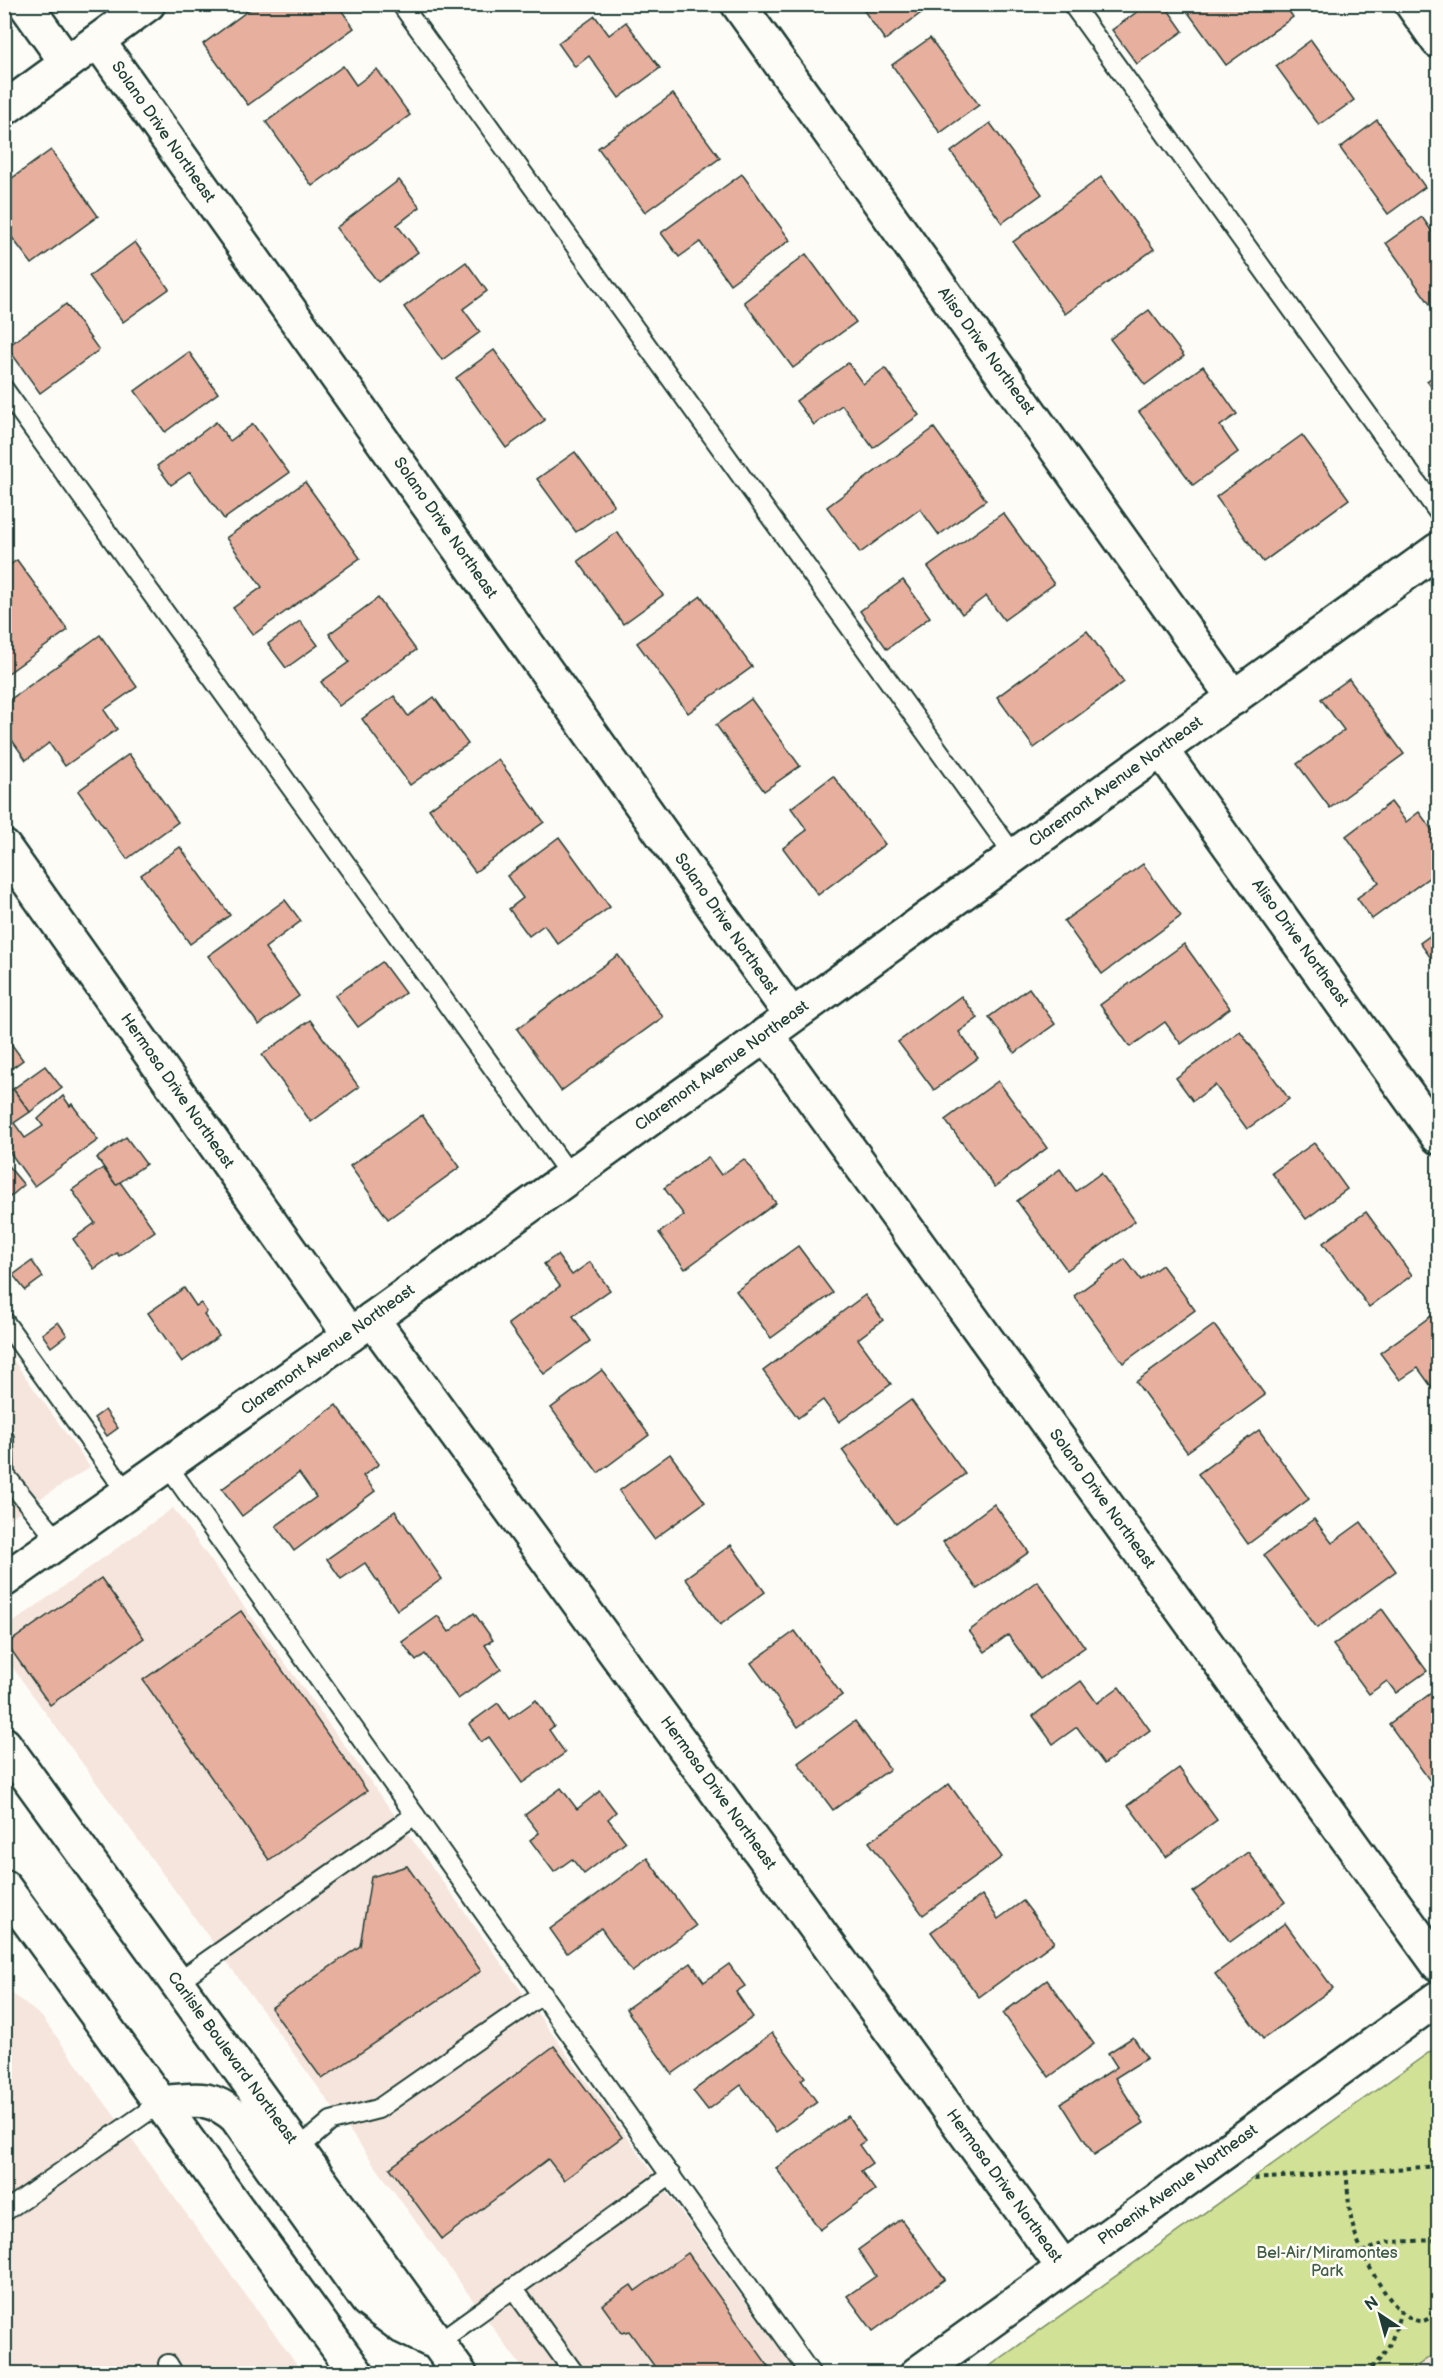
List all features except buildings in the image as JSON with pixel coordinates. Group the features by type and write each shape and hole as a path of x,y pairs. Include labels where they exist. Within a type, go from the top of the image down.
{"street":[{"path":"25,4 67,63"},
{"path":"4,109 148,4"},
{"name":"Aliso Drive Northeast","path":"738,4 1234,698"},
{"path":"1412,4 1438,41"},
{"name":"Solano Drive Northeast","path":"98,41 778,1025 1438,1964"},
{"name":"Claremont Avenue Northeast","path":"4,1580 361,1327 1438,550"},
{"name":"Aliso Drive Northeast","path":"1161,750 1438,1137"},
{"name":"Hermosa Drive Northeast","path":"4,847 1064,2268"},
{"name":"Carlisle Boulevard Northeast","path":"4,1744 460,2373"},
{"path":"4,1887 357,2373"},
{"name":"Phoenix Avenue Northeast","path":"917,2373 1438,1998"},
{"path":"160,2103 211,2100 236,2117 367,2300 403,2327 438,2343"}],"lane":[{"path":"401,4 1014,855"},
{"path":"1072,4 1438,512"},
{"path":"4,390 570,1175"},
{"path":"4,1321 127,1493"},
{"path":"4,1438 5,1476 59,1542"},
{"path":"167,1465 812,2373"},
{"path":"177,1982 415,1815"},
{"path":"298,2149 331,2121 378,2109 543,1994"},
{"path":"4,2212 160,2103"},
{"path":"438,2343 671,2175"},
{"path":"513,2289 575,2373"}],"path":[{"path":"1252,2179 1438,2166"},
{"path":"1346,2171 1351,2218 1362,2252 1382,2287 1401,2309 1420,2321 1429,2319 1438,2310"},
{"path":"1362,2252 1388,2242 1438,2240"},
{"path":"1364,2373 1383,2358 1396,2329 1401,2309"}],"shaded area":[{"path":"4,1347 90,1467 5,1521 4,1521"},
{"path":"173,1508 797,2373 526,2373 5,1657 4,1629"},
{"path":"4,1987 42,2017 303,2373 5,2373"},
{"path":"1438,2351 1438,2373 1407,2373"}],"green space":[{"name":"Bel-Air/Miramontes Park","path":"1438,2046 1438,2351 1407,2373 980,2373"}]}
